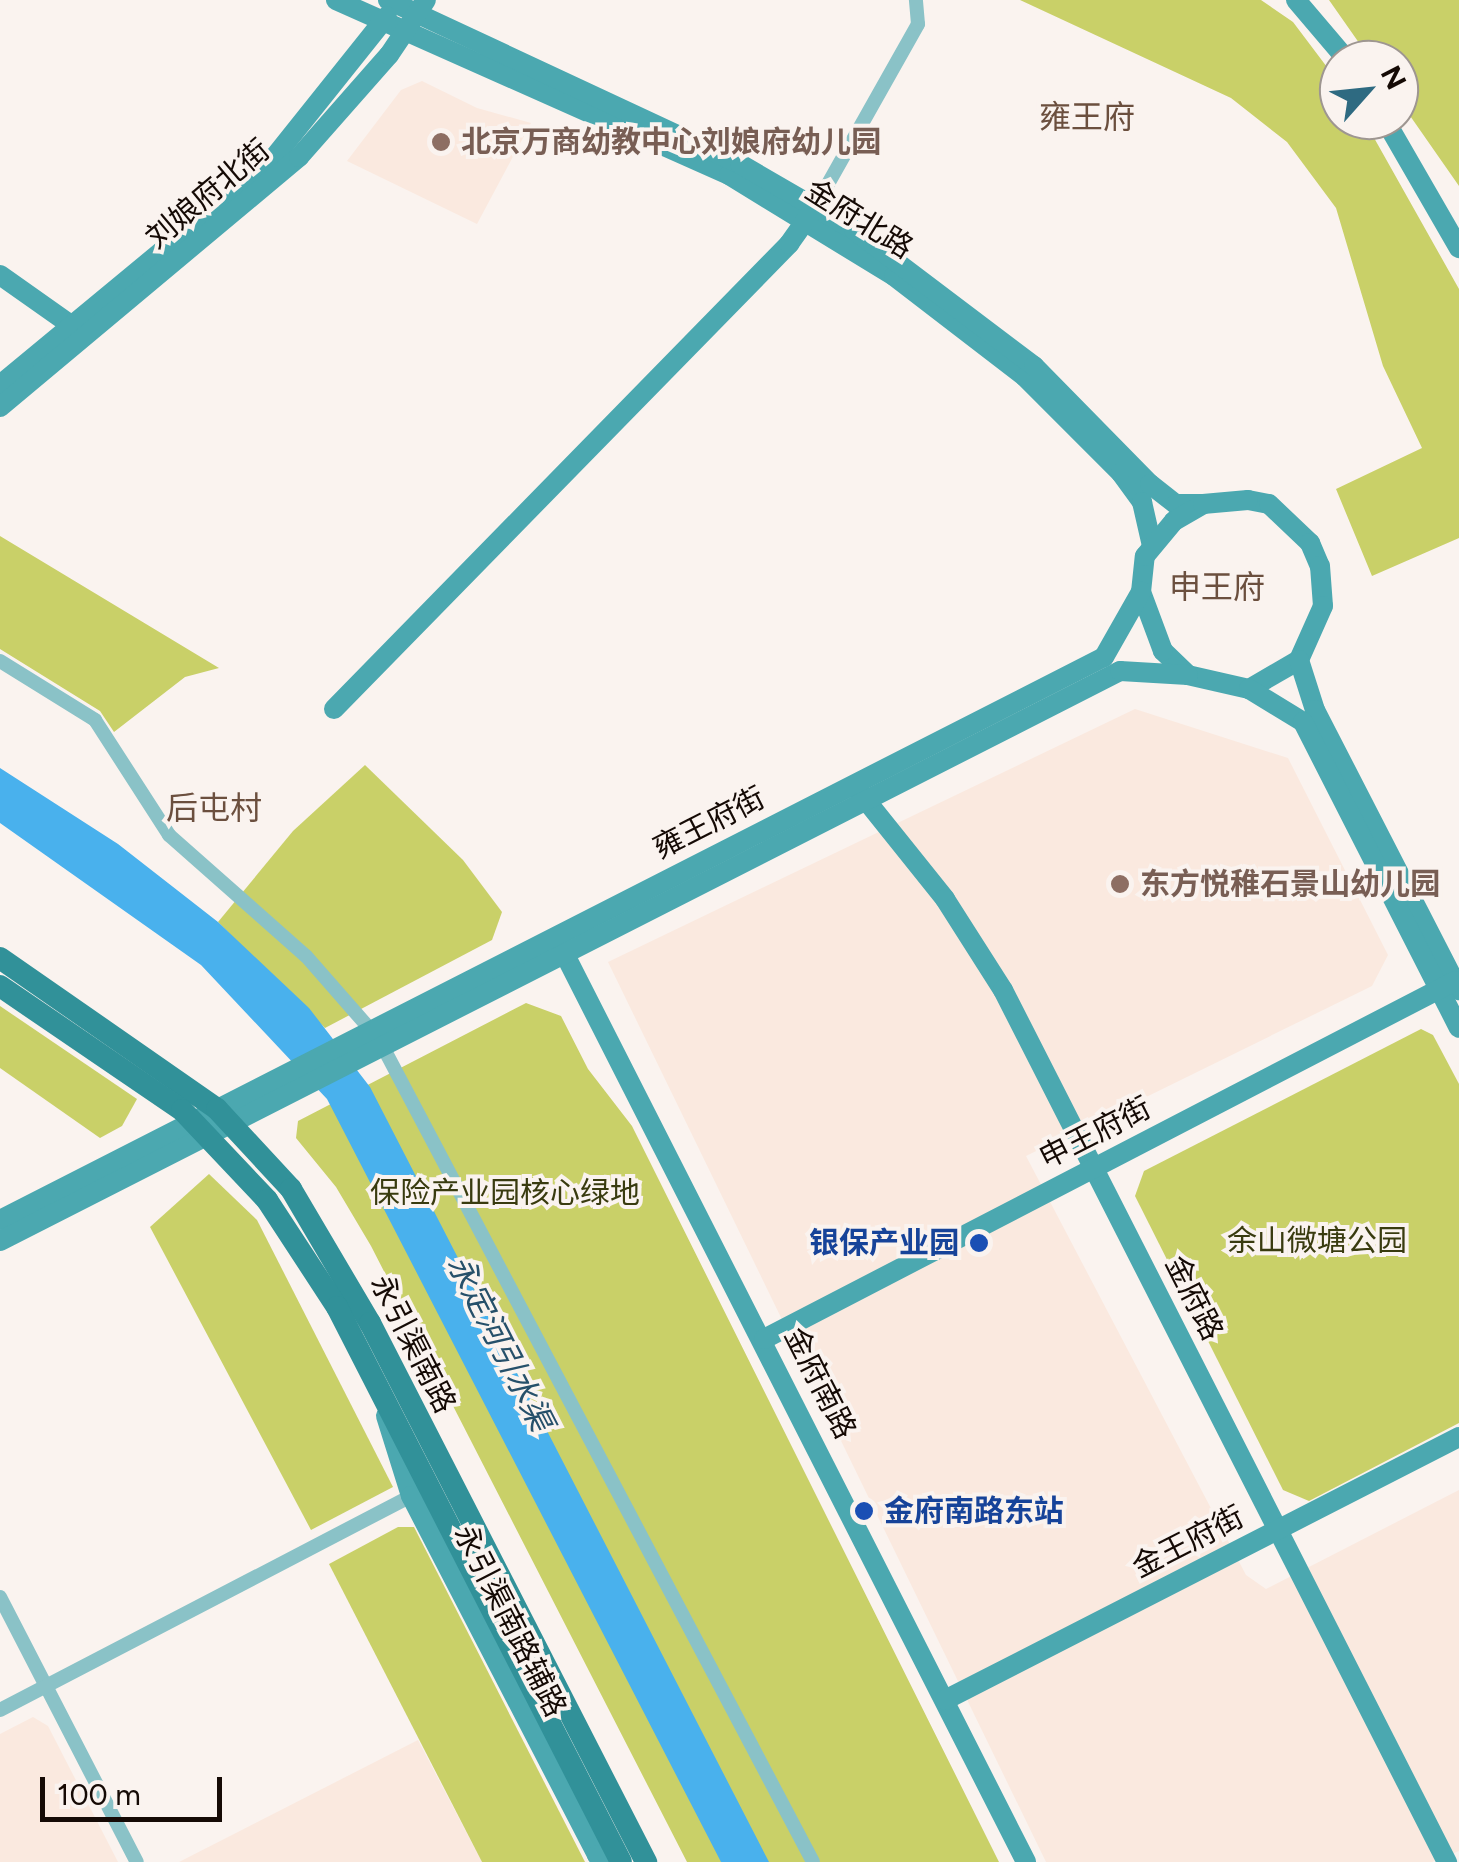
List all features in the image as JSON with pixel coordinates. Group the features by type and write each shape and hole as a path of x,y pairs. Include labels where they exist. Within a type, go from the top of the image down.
{"main road":[{"name":"金府北路","path":"336,0 403,35 810,213 989,328 1076,406 1150,484 1176,504 1204,504"},
{"name":"金府北路","path":"394,1 420,7 740,164 810,213 1025,376 1121,473 1142,502 1152,546"},
{"name":"刘娘府北街","path":"0,385 272,160 382,24 394,1"},
{"path":"1302,2 1331,40"},
{"name":"刘娘府北街","path":"0,407 300,157 403,35 420,7"},
{"path":"1397,140 1459,248"},
{"path":"334,709 810,213"},
{"path":"0,274 71,325"},
{"path":"1249,689 1299,660 1324,606 1310,543 1269,504 1204,504 1174,521 1152,546 1142,592 1163,652 1188,675 1249,689 1304,722 1451,987"},
{"name":"雍王府街","path":"280,1088 366,1030 559,944 858,791 1104,657 1142,592"},
{"path":"1299,660 1315,710 1451,987 1459,1028"},
{"name":"雍王府街","path":"858,791 1120,671 1188,675"},
{"name":"金府路","path":"858,791 986,963 1447,1862"},
{"name":"雍王府街","path":"280,1088 379,1049 559,944"},
{"name":"金府南路","path":"559,944 764,1339 1026,1862"},
{"name":"永引渠南路","path":"0,958 225,1116 291,1189 328,1244 646,1862"},
{"name":"永引渠南路","path":"0,986 135,1073 202,1128 303,1251 380,1390 619,1862"},
{"name":"申王府街","path":"764,1339 1451,987"},
{"path":"0,1220 155,1151 280,1088"},
{"path":"0,1241 155,1151"},
{"name":"永引渠南路辅路","path":"380,1390 412,1496 598,1855 619,1862"},
{"name":"金王府街","path":"945,1700 1459,1437"}],"street":[{"path":"810,213 918,24 916,0"},
{"path":"0,661 95,720 168,836 306,956 366,1030"},
{"path":"379,1049 813,1862"},
{"path":"0,1710 412,1496"},
{"path":"0,1597 137,1862"}],"shaded area":[{"name":"北京万商幼教中心刘娘府幼儿园","path":"422,81 477,108 531,123 477,224 347,161 401,90"},
{"path":"1135,709 1288,758 1388,955 1372,986 1026,1156 1246,1575 1266,1589 1459,1490 1459,1851 1432,1862 1046,1862 608,962"},
{"path":"33,1717 48,1726 118,1862 0,1862 0,1734"},
{"path":"418,1740 482,1862 179,1862"}],"green space":[{"path":"1020,0 1261,0 1293,22 1319,56 1319,140 1375,140 1459,289 1459,538 1372,576 1336,489 1422,448 1383,366 1336,208 1287,142 1231,98"},
{"path":"1329,0 1459,0 1459,186 1419,129 1419,40 1357,40"},
{"path":"0,536 219,668 185,677 114,732 100,711 0,649"},
{"path":"365,765 463,860 502,912 492,940 325,1028 218,922 293,831"},
{"name":"保险产业园核心绿地","path":"526,1003 561,1016 588,1069 632,1126 999,1862 687,1862 371,1246 336,1187 296,1138 298,1121"},
{"path":"0,1006 137,1099 122,1126 100,1138 0,1068"},
{"name":"余山微塘公园","path":"1421,1029 1433,1035 1459,1084 1459,1423 1309,1501 1283,1490 1135,1196 1144,1171"},
{"path":"209,1174 257,1220 393,1487 311,1530 150,1227"},
{"path":"398,1527 414,1527 585,1862 482,1862 329,1564"}],"water":[{"name":"永定河引水渠","path":"0,768 118,844 218,922 309,1008 370,1087 769,1862 721,1862 327,1099 201,965 0,823"}],"place":[{"name":"北京万商幼教中心刘娘府幼儿园","path":"441,142"},
{"name":"东方悦稚石景山幼儿园","path":"1120,884"},
{"name":"银保产业园","path":"979,1243"},
{"name":"金府南路东站","path":"864,1511"}],"district":[{"name":"雍王府","path":"1087,117"},
{"name":"申王府","path":"1217,587"},
{"name":"后屯村","path":"214,808"}]}
